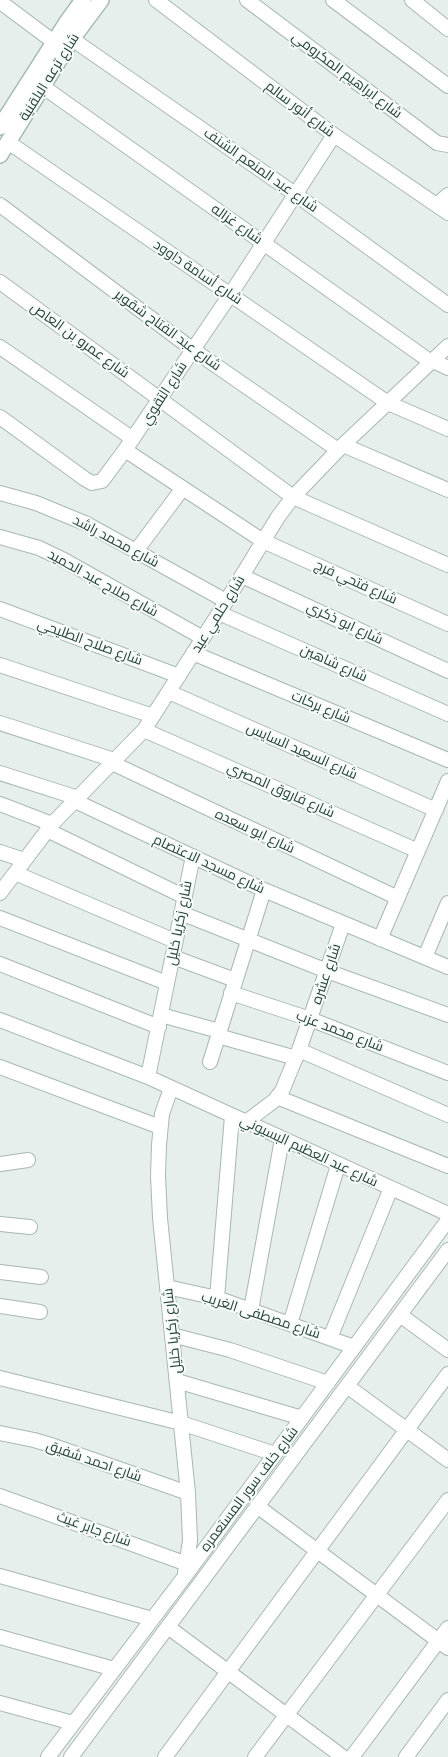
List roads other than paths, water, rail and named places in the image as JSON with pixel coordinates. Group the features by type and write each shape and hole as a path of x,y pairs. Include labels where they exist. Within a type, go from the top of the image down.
{"street":[{"name":"شارع ترعه البلقنية","path":"0,127 83,0"},
{"name":"شارع ترعه البلقنية","path":"4,148 72,39 101,0"},
{"name":"شارع أنور سالم","path":"156,0 334,134 443,209"},
{"name":"شارع ابراهيم المكرومي","path":"247,0 437,143 448,145"},
{"path":"333,0 448,86"},
{"path":"412,0 448,29"},
{"path":"3,4 54,42"},
{"name":"شارع عبد المنعم الشنف","path":"72,39 295,194 448,305"},
{"name":"شارع غزاله","path":"42,86 432,362 448,368"},
{"name":"شارع التقوي","path":"0,418 92,483 102,482 230,295 334,134"},
{"name":"شارع أسامة داوود","path":"4,148 230,295 388,403 448,429"},
{"path":"443,209 448,195"},
{"name":"شارع عبد الفتاح شقوير","path":"0,205 192,349 340,447 448,490"},
{"name":"شارع عمرو بن العاص","path":"0,282 293,496 448,565"},
{"name":"شارع حلمي عيد","path":"0,894 50,827 144,730 293,496 340,447 448,346"},
{"name":"شارع فتحي فرج","path":"0,347 129,444 183,488 263,541 448,624"},
{"path":"136,551 183,488"},
{"name":"شارع محمد راشد","path":"0,493 36,503 86,524 136,551 223,607"},
{"name":"شارع صلاح عبد الحميد","path":"0,537 39,548 64,560 203,638"},
{"name":"شارع ابو ذكري","path":"242,576 448,671"},
{"name":"شارع شاهين","path":"223,607 448,714"},
{"name":"شارع صلاح الطليحي","path":"0,609 179,676"},
{"name":"شارع بركات","path":"193,653 448,760"},
{"path":"0,665 153,716"},
{"name":"شارع السعيد السايس","path":"169,692 436,810"},
{"name":"شارع ابو سعده","path":"0,723 113,762 398,898"},
{"name":"شارع فاروق المصري","path":"144,730 418,851"},
{"name":"شارع مسجد الاعتصام","path":"0,773 77,800 264,890 448,967"},
{"path":"380,939 448,782"},
{"path":"0,804 50,827 185,896"},
{"path":"0,852 24,860"},
{"name":"شارع زكريا خليل","path":"148,1077 193,856"},
{"path":"15,873 176,941"},
{"path":"210,1062 264,890"},
{"path":"425,957 448,903"},
{"path":"181,913 327,970 448,1014"},
{"path":"0,918 167,983"},
{"name":"شارع عشره","path":"246,1122 277,1097 283,1088 344,924"},
{"name":"شارع محمد عزب","path":"172,957 233,987 448,1073"},
{"path":"0,964 160,1021 297,1054 448,1115"},
{"name":"شارع عبد العظيم البسيوني","path":"0,1020 148,1077 448,1214"},
{"path":"0,1067 160,1127"},
{"name":"شارع زكريا خليل","path":"171,1088 165,1102 160,1127 158,1176 160,1218 188,1492 190,1541 186,1570"},
{"path":"277,1097 448,1166"},
{"path":"217,1298 232,1116"},
{"path":"251,1310 282,1139"},
{"path":"0,1164 28,1160"},
{"path":"290,1324 338,1165"},
{"path":"330,1338 391,1188"},
{"name":"شارع خلف سور المستعمره","path":"48,1757 448,1220"},
{"path":"0,1224 30,1226"},
{"path":"73,1756 448,1250"},
{"path":"0,1272 41,1277"},
{"name":"شارع مصطفى الغريب","path":"167,1287 217,1298 354,1347"},
{"path":"0,1306 40,1312"},
{"path":"400,1314 448,1350"},
{"path":"172,1335 230,1350 328,1383"},
{"path":"165,1757 448,1374"},
{"path":"0,1378 181,1423 275,1454"},
{"path":"177,1381 302,1418"},
{"path":"347,1386 448,1460"},
{"name":"شارع احمد شفيق","path":"0,1433 54,1446 188,1492"},
{"name":"شارع جابر غيث","path":"0,1496 186,1570"},
{"path":"255,1757 448,1500"},
{"path":"258,1506 443,1644"},
{"path":"0,1576 152,1619"},
{"path":"168,1627 343,1757"},
{"path":"352,1757 443,1644 448,1628"},
{"path":"0,1637 114,1670"},
{"path":"406,1757 448,1700"},
{"path":"0,1703 73,1722"}]}
